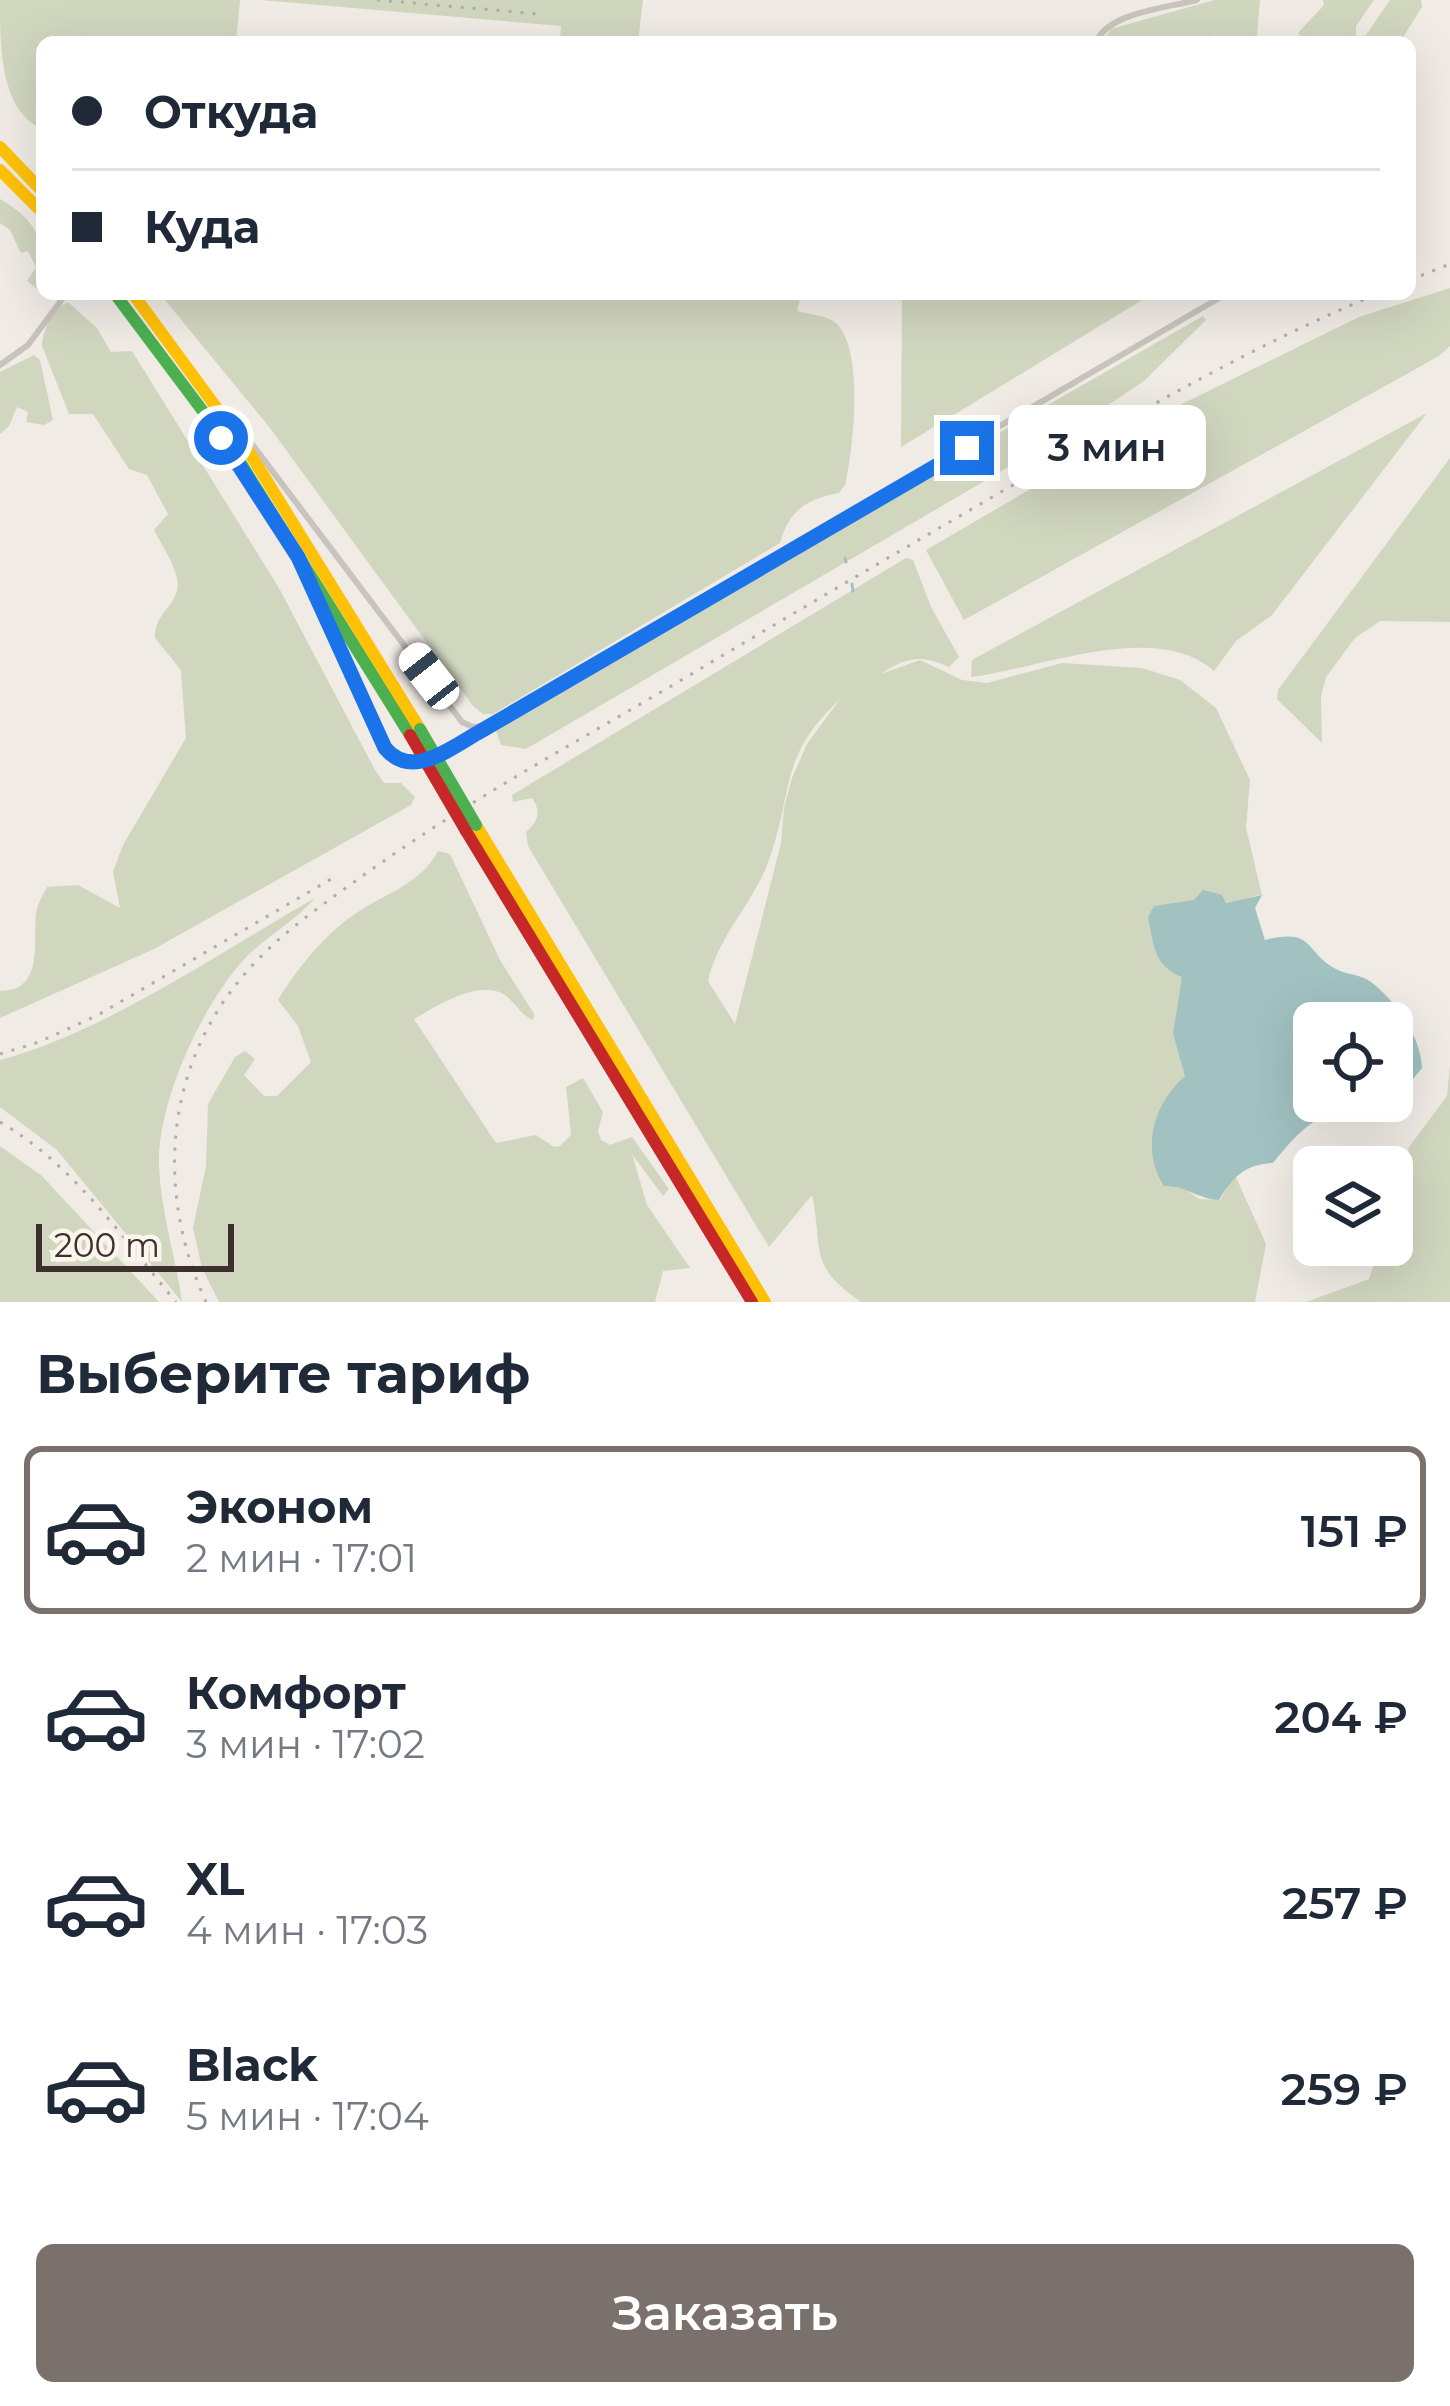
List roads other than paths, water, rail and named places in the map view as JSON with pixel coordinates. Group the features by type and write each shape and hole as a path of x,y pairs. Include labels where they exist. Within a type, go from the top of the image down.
{"main road":[{"path":"2,145 36,184"},
{"path":"0,174 36,206"},
{"path":"121,300 200,389"},
{"path":"137,300 200,389 415,732 752,1302"},
{"path":"471,828 765,1302"}],"street":[{"path":"1099,36 1116,22 1197,0"},
{"path":"0,365 28,345 62,300"},
{"path":"200,389 298,557 385,748 396,760 409,764 446,750 1216,300"},
{"path":"200,389 462,722 478,728 508,714"},
{"path":"446,750 461,736 462,722"}],"water":[{"path":"1203,890 1222,895 1226,903 1262,895 1255,908 1265,940 1301,939 1336,969 1371,982 1391,1002 1293,1002 1293,1122 1316,1122 1273,1163 1241,1173 1219,1200 1164,1186 1153,1157 1158,1113 1185,1076 1173,1034 1182,977 1160,960 1148,917 1154,906 1194,900"},
{"path":"1413,1035 1421,1056 1422,1068 1413,1079"}],"waterway":[{"path":"845,558 846,562"},
{"path":"852,584 853,591"}],"railway":[{"path":"377,0 539,14"},
{"path":"1416,278 1450,264"},
{"path":"206,1302 181,1226 175,1149 179,1110 204,1036 224,1001 282,937 389,857 468,806 878,564 1185,387 1364,300"},
{"path":"0,1054 98,1015 333,878"},
{"path":"0,1122 74,1181 176,1302"}]}
